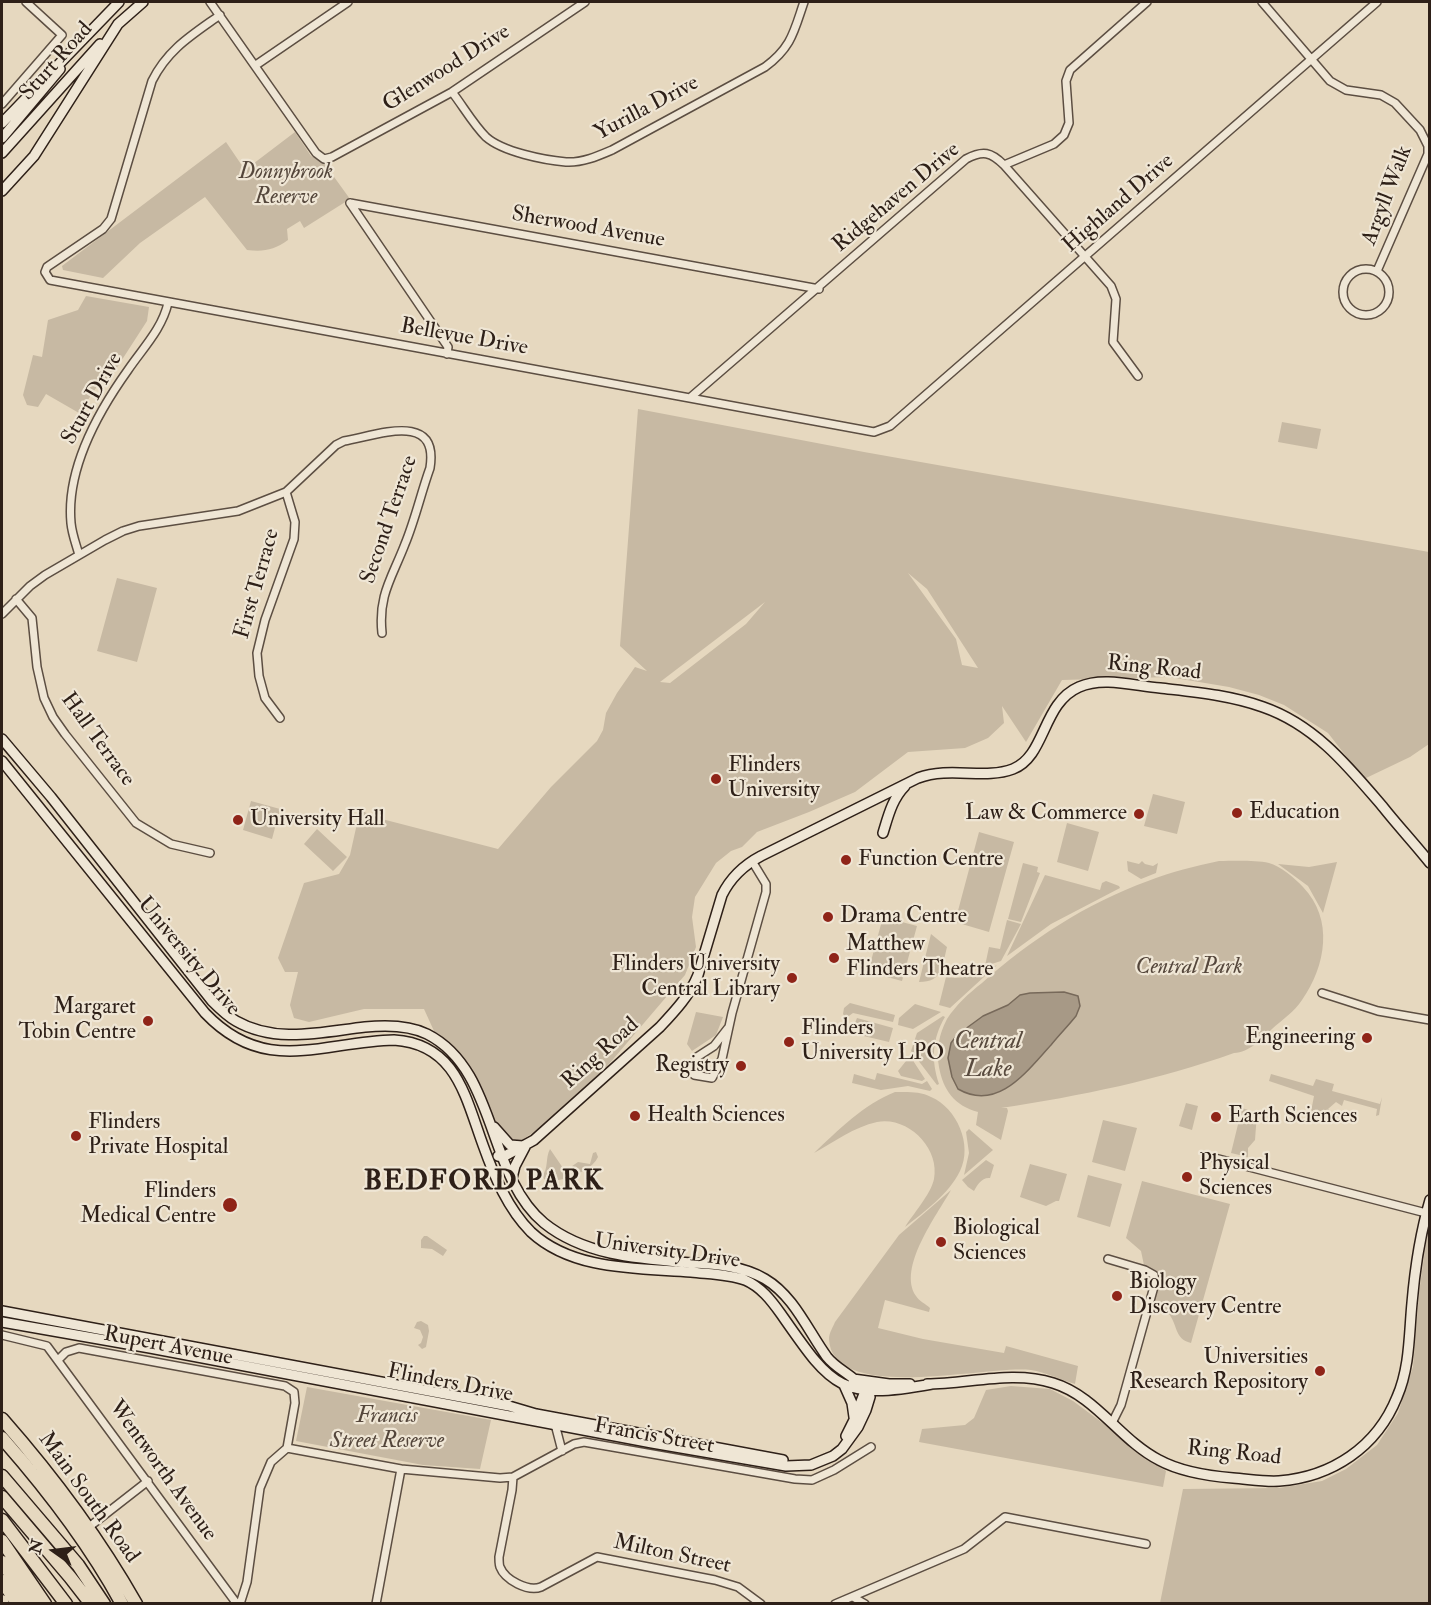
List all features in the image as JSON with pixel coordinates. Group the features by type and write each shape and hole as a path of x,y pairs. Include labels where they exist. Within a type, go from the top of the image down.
{"highway":[{"name":"Main South Road","path":"2,1419 40,1463 89,1527 136,1604"},
{"path":"2,1438 57,1504 92,1553 122,1604"},
{"path":"2,1476 78,1566 104,1604"},
{"path":"2,1497 91,1604"},
{"path":"2,1520 66,1604"},
{"path":"2,1540 45,1604"},
{"path":"2,1562 31,1604"},
{"path":"2,1581 18,1604"}],"street":[{"path":"2,104 62,35 26,2"},
{"path":"2,123 119,2"},
{"path":"2,191 33,156 118,24 143,2"},
{"path":"210,2 256,65 348,2"},
{"name":"Glenwood Drive","path":"256,65 316,153 324,159 332,157 452,92 585,2"},
{"name":"Yurilla Drive","path":"452,92 486,137 500,146 515,152 568,162 592,158 765,67 780,56 792,39 804,2"},
{"path":"1138,376 1113,342 1116,299 1111,286 1004,165 1054,144 1064,135 1069,123 1066,81 1070,70 1147,2"},
{"name":"Argyll Walk","path":"1262,2 1330,81 1346,90 1381,96 1395,103 1420,130 1428,146 1428,154 1377,271"},
{"name":"Highland Drive","path":"882,430 890,426 1085,258 1377,2"},
{"name":"Bellevue Drive","path":"220,15 175,47 160,65 152,81 111,219 103,230 52,263 45,272 50,280 874,432 882,430"},
{"name":"Sturt Road","path":"2,153 118,24"},
{"name":"Sturt Road","path":"2,138 45,89 85,36"},
{"name":"Ridgehaven Drive","path":"691,398 966,159 976,153 986,153 996,157 1004,165"},
{"name":"Sherwood Avenue","path":"447,354 447,347 350,202 819,289"},
{"name":"Argyll Walk","path":"1362,269 1377,271 1388,282 1389,298 1381,311 1374,314 1358,314 1347,305 1343,290 1345,283 1355,271 1362,269"},
{"name":"Sturt Drive","path":"79,555 73,537 71,515 80,454 126,372 165,316 168,303"},
{"name":"Second Terrace","path":"286,492 325,453 344,441 406,430 421,434 427,439 431,448 430,468 406,542 382,597 380,616 382,633"},
{"path":"2,614 45,575 106,539 139,526 238,511 286,492"},
{"name":"First Terrace","path":"280,718 266,698 259,676 257,653 261,634 294,539 295,522 286,492"},
{"name":"Hall Terrace","path":"16,599 32,618 37,667 44,698 65,734 136,823 171,844 210,853"},
{"name":"Ring Road","path":"503,1157 525,1146 652,1034 682,1002 698,975 717,908 727,885 752,861 909,782 935,773 999,772 1019,766 1031,753 1057,705 1070,692 1085,684 1106,682 1214,695 1262,706 1292,720 1310,731 1347,765 1430,863"},
{"name":"University Drive","path":"2,739 51,797 204,992 235,1021 250,1028 278,1035 381,1025 426,1033 448,1047 465,1068 512,1178 526,1203 539,1218 561,1234 586,1246 621,1256 731,1267 751,1272 765,1279 776,1287 790,1303 833,1363 865,1391"},
{"name":"University Drive","path":"2,761 219,1029 251,1046 279,1051 309,1050 394,1040 425,1047 446,1063 460,1081 502,1190 519,1217 542,1241 573,1258 624,1267 721,1275 744,1280 761,1289 771,1300 799,1341 824,1371 844,1385 865,1391"},
{"path":"883,834 898,792 909,782"},
{"path":"728,1028 714,1046 696,1059 691,1070 694,1075 709,1079 715,1076 722,1059 728,1028 765,892 766,884 752,861"},
{"path":"1322,993 1378,1011 1430,1020"},
{"path":"489,1123 510,1145 525,1146 514,1166 512,1178"},
{"path":"484,1148 492,1154 503,1157 499,1174 519,1217"},
{"path":"1207,1156 1426,1213"},
{"name":"Ring Road","path":"853,1379 889,1384 932,1384 1018,1378 1052,1382 1073,1392 1138,1447 1158,1460 1199,1473 1266,1481 1291,1480 1321,1472 1350,1458 1379,1429 1392,1409 1406,1365 1417,1261 1430,1200"},
{"path":"1108,1259 1145,1270 1154,1275 1155,1283 1121,1405 1112,1423"},
{"name":"Flinders Drive","path":"2,1311 671,1447 794,1466 816,1463 833,1456 842,1449 858,1427 866,1410 886,1395 899,1390"},
{"name":"Flinders Drive","path":"2,1322 113,1341 152,1340"},
{"path":"43,1330 47,1346 58,1360"},
{"path":"2,1335 47,1346"},
{"path":"799,1341 808,1339 817,1342"},
{"path":"113,1341 114,1355"},
{"name":"Rupert Avenue","path":"58,1360 66,1352 79,1348 285,1386 294,1392 295,1399 287,1448"},
{"name":"Wentworth Avenue","path":"58,1360 238,1604"},
{"name":"Flinders Drive","path":"267,1365 509,1406 536,1414 786,1460 810,1459 830,1451 842,1441 854,1420 865,1391"},
{"path":"866,1410 870,1397 865,1391 889,1384"},
{"name":"Ring Road","path":"865,1391 899,1390 932,1384"},
{"path":"844,1385 852,1402 854,1420"},
{"path":"555,1424 562,1451"},
{"name":"Francis Street","path":"287,1448 400,1469 500,1478 513,1477 574,1444 584,1442 812,1480 834,1470 871,1447"},
{"path":"238,1604 247,1582 260,1488 272,1462 287,1448"},
{"path":"376,1604 400,1469"},
{"name":"Milton Street","path":"513,1477 499,1566 505,1574 522,1587 533,1590 541,1587 597,1557 715,1580 738,1587 761,1604"},
{"path":"89,1527 148,1481"},
{"path":"835,1604 964,1549 1005,1517 1146,1544"},
{"path":"853,1597 865,1604"}],"green space":[{"name":"Donnybrook Reserve","path":"295,132 311,156 324,163 350,199 304,228 300,221 287,229 288,240 283,243 269,250 247,250 205,197 140,243 103,278 63,270 62,266 226,142 245,170"},
{"path":"86,296 149,307 147,321 107,383 98,385 79,413 46,394 38,407 27,405 23,395 33,355 42,357 48,320 78,310"},
{"path":"638,409 864,452 1429,552 1429,744 1410,757 1364,779 1328,733 1284,705 1259,695 1229,687 1169,677 1062,680 1026,742 1002,706 1004,723 988,738 965,748 908,752 855,792 757,832 742,847 731,851 716,863 695,897 692,917 696,947 685,975 574,1105 522,1140 513,1140 489,1123 470,1076 439,1042 424,1009 364,1009 309,1022 294,1018 290,1005 298,972 285,972 278,958 304,883 339,874 350,855 360,810 378,818 498,849 551,787 597,741 603,730 606,713 635,667 647,671 620,646","holes":["908,573 927,589 978,668 962,665 956,639","765,602 746,624 670,683 660,682"]},
{"path":"1282,422 1321,429 1317,449 1278,442"},
{"path":"117,578 157,588 137,662 97,651"},
{"path":"1153,794 1185,802 1177,834 1144,826"},
{"path":"251,801 280,809 272,839 243,830"},
{"path":"1067,823 1099,832 1088,871 1057,862"},
{"path":"317,829 347,857 333,871 304,844"},
{"path":"979,832 1014,842 989,932 955,922"},
{"path":"1127,861 1139,864 1142,861 1153,866 1158,863 1156,873 1141,879 1128,871"},
{"name":"Central Park","path":"1219,861 1269,863 1296,880 1313,900 1323,928 1321,958 1310,987 1296,1008 1245,1051 1119,1086 1001,1108 1007,1108 1008,1111 1001,1140 976,1125 978,1112 963,1106 951,1096 941,1075 938,1061 942,1030 947,1019 959,1004 1000,967 1060,924 1081,912 1125,890 1157,878"},
{"path":"1337,862 1323,913 1308,886 1278,864 1309,867"},
{"path":"1023,863 1038,867 1037,872 1040,873 1021,922 1008,919"},
{"path":"1045,875 1100,890 1102,883 1106,881 1120,888 1051,924 1007,956"},
{"path":"883,917 917,926 902,981 868,972"},
{"path":"1007,920 1021,924 1001,961 985,966 989,947 1000,949"},
{"path":"931,934 947,947 944,960 937,976 919,982"},
{"path":"997,965 950,1008 939,1005 946,977 966,977"},
{"path":"850,1003 895,1015 893,1022 853,1013 846,1018 843,1014 844,1008"},
{"path":"915,1004 941,1012 913,1029 898,1025 899,1018"},
{"path":"696,1012 723,1017 716,1035 692,1051 687,1044"},
{"path":"943,1016 945,1017 937,1033 934,1050 939,1084 937,1085 911,1051 917,1033"},
{"path":"857,1018 893,1028 889,1042 851,1033"},
{"path":"910,1056 925,1079 922,1081 901,1076 898,1071"},
{"path":"877,1073 922,1084 927,1081 932,1089 930,1091 908,1086 881,1090 852,1083 854,1074 875,1080"},
{"path":"1271,1074 1313,1086 1316,1079 1334,1084 1332,1091 1380,1104 1382,1097 1379,1115 1376,1116 1377,1109 1344,1100 1342,1106 1336,1102 1328,1109 1332,1113 1331,1117 1324,1116 1322,1122 1309,1122 1314,1096 1269,1081"},
{"path":"895,1092 922,1094 940,1102 955,1118 965,1150 960,1171 949,1188 936,1202 905,1227 932,1185 935,1167 927,1146 910,1129 889,1121 869,1124 814,1153 862,1111"},
{"path":"1186,1103 1198,1106 1192,1130 1179,1126"},
{"path":"1242,1108 1257,1113 1255,1140 1248,1148 1248,1157 1231,1153"},
{"path":"1103,1120 1137,1128 1125,1171 1092,1162"},
{"path":"969,1129 993,1150 964,1175 969,1153 966,1132"},
{"path":"550,1149 565,1171 578,1162 590,1164 593,1153 596,1152 598,1157 596,1161 575,1175 548,1184 542,1176 546,1170"},
{"path":"986,1160 994,1165 990,1178 982,1180 974,1191 962,1180"},
{"path":"1030,1164 1067,1174 1059,1201 1046,1206 1020,1197"},
{"path":"1088,1175 1122,1184 1110,1227 1077,1217"},
{"path":"1142,1181 1230,1204 1191,1343 1179,1335 1166,1311 1149,1305 1154,1276 1145,1270 1141,1251 1126,1238"},
{"path":"951,1190 921,1242 911,1271 911,1284 916,1296 930,1308 929,1312 885,1300 878,1328 923,1339 1004,1353 1006,1346 1078,1366 1075,1384 1031,1370 916,1377 883,1376 856,1371 837,1359 829,1339 835,1322 899,1235"},
{"path":"1429,1221 1429,1603 1160,1603 1183,1489 1279,1488 1322,1481 1346,1469 1377,1445 1398,1413 1413,1367 1419,1293"},
{"path":"424,1236 447,1250 443,1256 432,1249 421,1248 421,1240"},
{"path":"421,1321 428,1325 429,1331 426,1347 422,1349 418,1345 423,1337 420,1330 414,1328 417,1322"},
{"path":"1011,1386 1050,1389 1073,1401 1131,1448 1166,1471 1163,1487 919,1442 922,1429 965,1425 974,1418 986,1390"},
{"name":"Francis Street Reserve","path":"307,1387 491,1420 480,1469 423,1465 296,1441"}],"water":[{"name":"Central Lake","path":"1064,992 1078,996 1080,1006 1076,1016 1022,1076 999,1092 986,1095 972,1095 958,1089 952,1077 948,1058 951,1043 957,1035 983,1016 1008,1005 1020,995"}],"place":[{"name":"Flinders University","path":"716,779"},
{"name":"Education","path":"1237,813"},
{"name":"Law & Commerce","path":"1139,814"},
{"name":"University Hall","path":"238,820"},
{"name":"Function Centre","path":"846,860"},
{"name":"Drama Centre","path":"828,917"},
{"name":"Matthew Flinders Theatre","path":"834,958"},
{"name":"Flinders University Central Library","path":"792,978"},
{"name":"Margaret Tobin Centre","path":"148,1021"},
{"name":"Engineering","path":"1367,1038"},
{"name":"Flinders University LPO","path":"789,1042"},
{"name":"Registry","path":"741,1066"},
{"name":"Health Sciences","path":"635,1116"},
{"name":"Earth Sciences","path":"1216,1117"},
{"name":"Flinders Private Hospital","path":"76,1136"},
{"name":"Physical Sciences","path":"1187,1177"},
{"name":"Flinders Medical Centre","path":"230,1205"},
{"name":"Biological Sciences","path":"941,1242"},
{"name":"Biology Discovery Centre","path":"1117,1296"},
{"name":"Universities Research Repository","path":"1320,1371"}],"district":[{"name":"BEDFORD PARK","path":"484,1183"}]}
